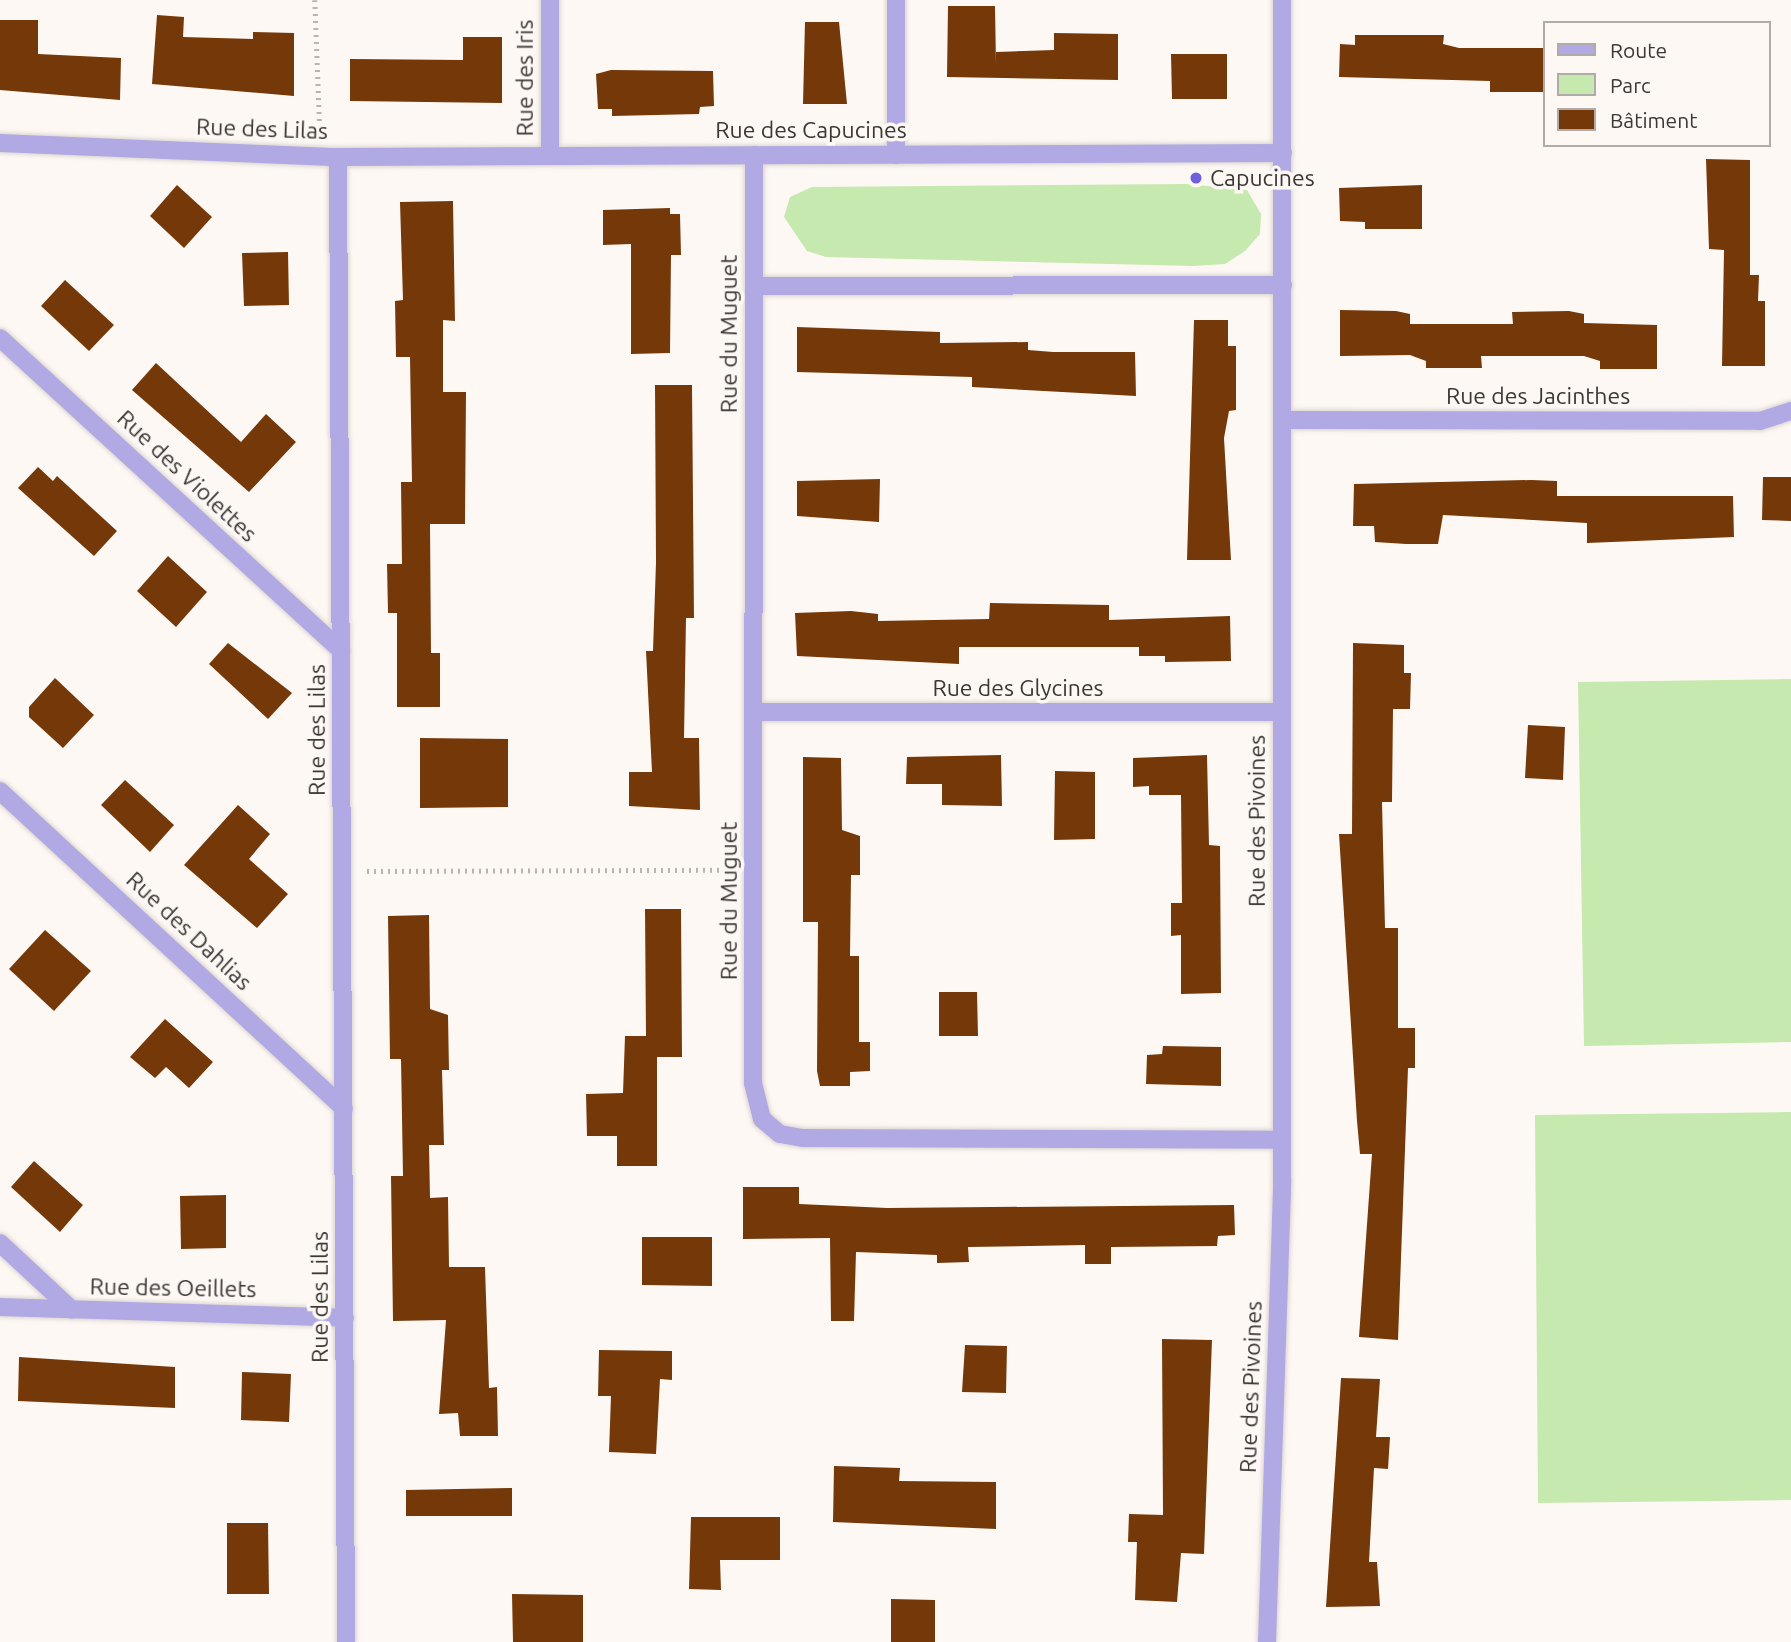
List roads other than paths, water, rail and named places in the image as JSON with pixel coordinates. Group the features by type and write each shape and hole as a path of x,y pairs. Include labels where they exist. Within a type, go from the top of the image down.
{"street":[{"name":"Rue des Iris","path":"550,0 550,156"},
{"path":"896,0 896,155"},
{"name":"Rue des Pivoines","path":"1267,1642 1282,1140 1282,0"},
{"name":"Rue des Lilas","path":"0,143 330,156 341,651 346,1642"},
{"name":"Rue des Capucines","path":"330,156 1283,153"},
{"name":"Rue du Muguet","path":"754,155 754,1096 762,1119 780,1134 1282,1140"},
{"path":"754,286 1283,285"},
{"name":"Rue des Violettes","path":"0,338 341,651"},
{"name":"Rue des Jacinthes","path":"1282,420 1760,421 1791,411"},
{"name":"Rue des Glycines","path":"755,712 1281,712"},
{"name":"Rue des Dahlias","path":"0,791 344,1108"},
{"path":"0,1243 72,1310"},
{"name":"Rue des Oeillets","path":"0,1307 345,1318"}],"place":[{"name":"Capucines","path":"1196,178"}]}
